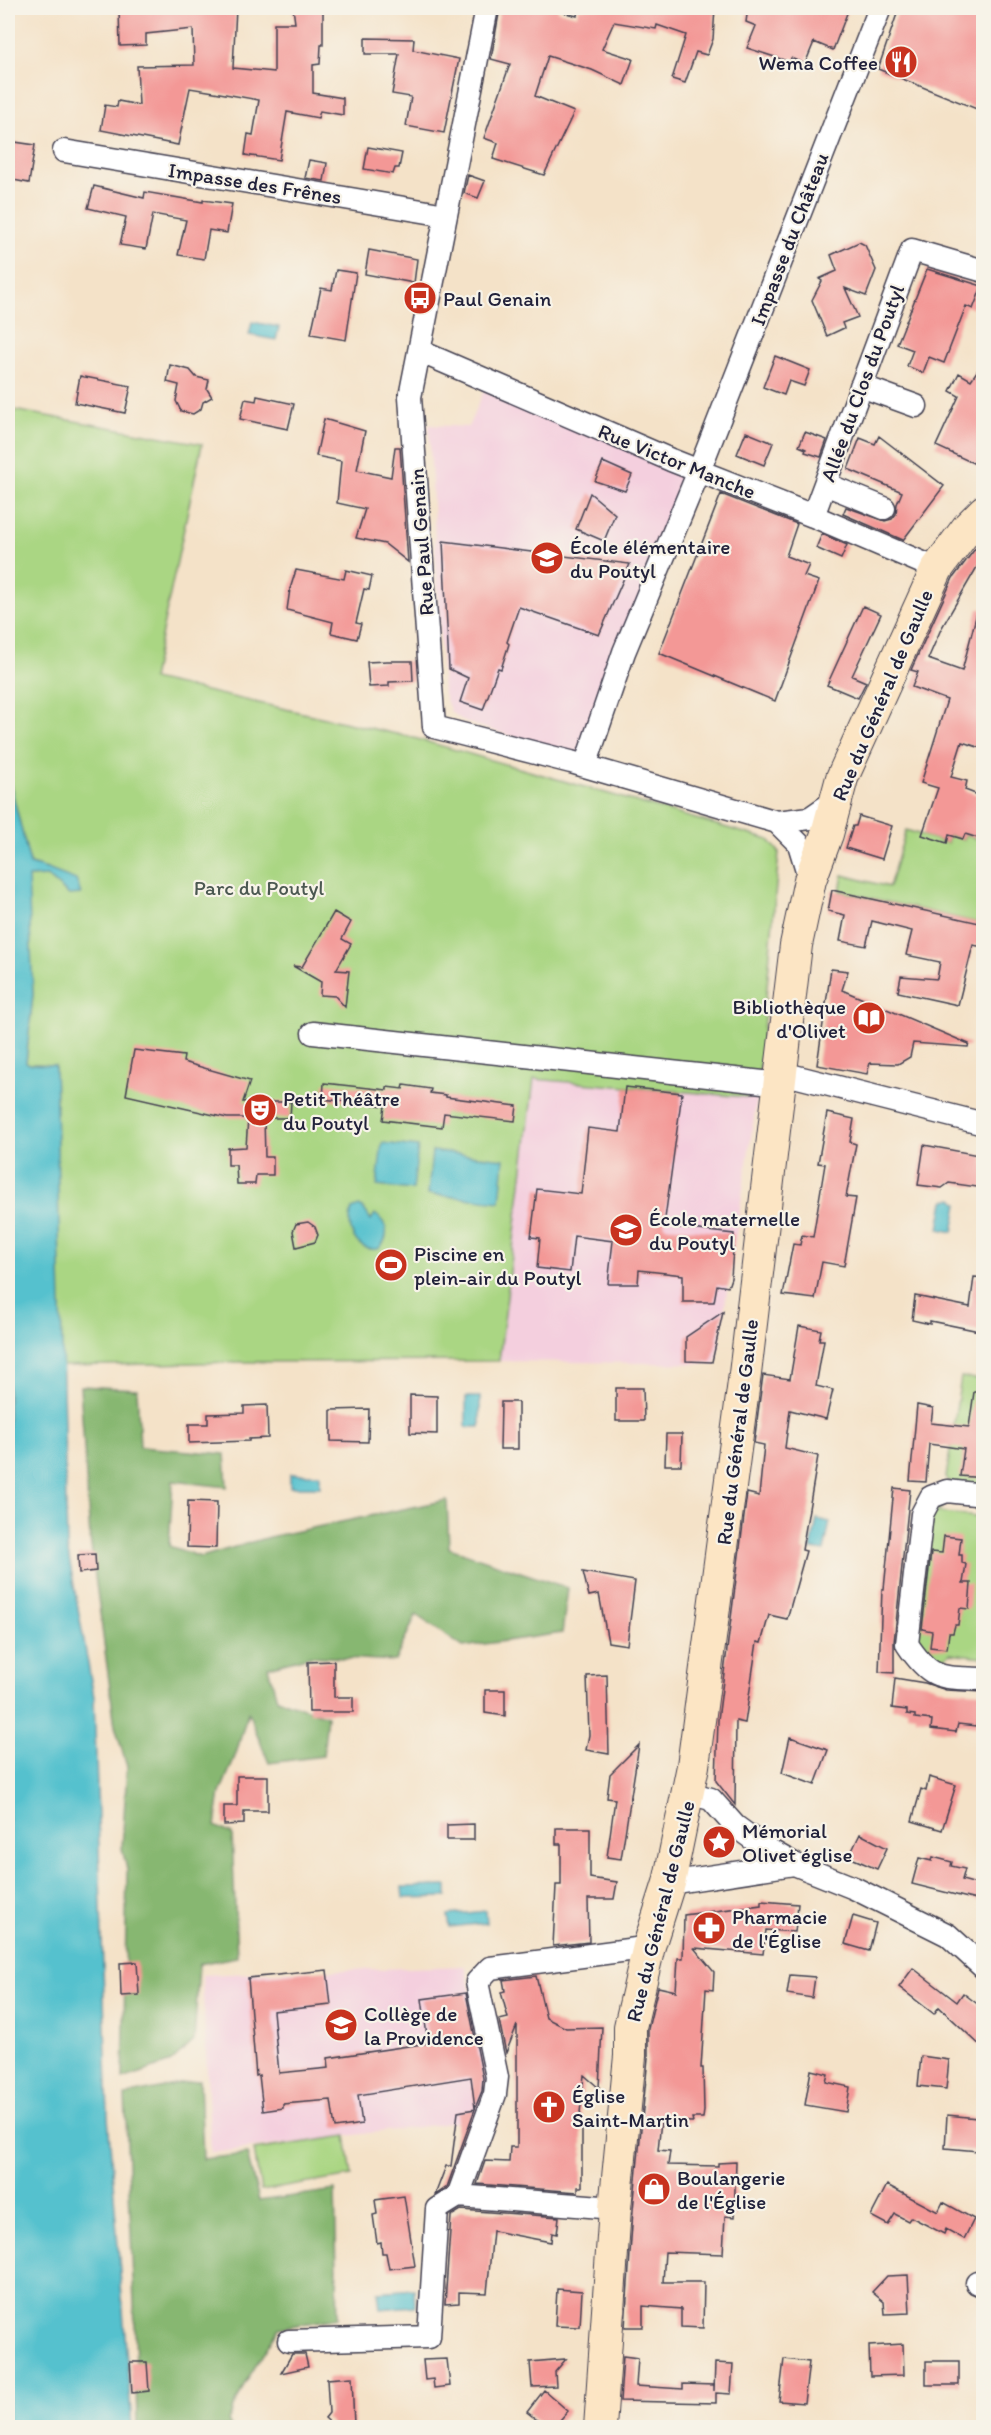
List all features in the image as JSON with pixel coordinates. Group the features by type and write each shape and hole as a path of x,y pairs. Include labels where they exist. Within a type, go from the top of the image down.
{"main road":[{"name":"Rue du Général de Gaulle","path":"600,2427 615,2208 630,2056 630,2027 649,1946 669,1883 688,1793 737,1434 782,1078 796,945 810,880 827,834 842,778 937,569 968,527 984,511"},
{"name":"Rue du Général de Gaulle","path":"604,2387 612,2427"}],"street":[{"name":"Rue Paul Genain","path":"487,8 410,398 434,727 585,766 777,822 810,818 836,800"},
{"name":"Impasse du Château","path":"585,766 624,652 699,471 880,8"},
{"name":"Impasse des Frênes","path":"64,151 446,215"},
{"name":"Allée du Clos du Poutyl","path":"813,516 912,250 984,271"},
{"name":"Rue Victor Manche","path":"419,351 699,471 937,569"},
{"path":"861,386 916,406"},
{"path":"825,484 884,508"},
{"name":"Rue Paul Genain","path":"777,822 799,844 810,880"},
{"path":"313,1033 782,1078 984,1124"},
{"path":"984,1495 947,1491 932,1497 922,1514 907,1644 920,1663 940,1677 984,1679"},
{"path":"688,1793 711,1799 735,1826 764,1847 794,1864 854,1888 948,1935 984,1968"},
{"path":"669,1883 794,1864"},
{"path":"458,2196 495,2094 497,2077 477,1982 490,1968 649,1946"},
{"path":"289,2341 429,2337 437,2209 458,2196 615,2208"}],"shaded area":[{"name":"École élémentaire du Poutyl","path":"484,391 695,473 581,757 465,722 451,712 443,692 429,425 468,427"},
{"name":"École maternelle du Poutyl","path":"534,1079 757,1098 716,1364 499,1361"},
{"name":"Collège de la Providence","path":"465,1966 489,2074 482,2119 211,2153 202,1975"}],"green space":[{"name":"Parc du Poutyl","path":"8,409 202,444 152,679 414,738 769,840 779,852 757,1098 534,1079 499,1361 241,1362 61,1366 55,1065 26,1062 33,994 28,930 28,877 47,876 69,895 47,869 30,864 8,775"},
{"path":"906,830 947,843 949,835 963,839 965,834 983,841 983,924 840,891 843,875 889,887"},
{"path":"961,1377 983,1380 983,1488 952,1483 946,1478"},
{"path":"80,1386 137,1389 140,1447 225,1454 227,1487 173,1481 169,1546 201,1557 269,1537 447,1500 449,1548 568,1588 562,1633 463,1647 416,1615 395,1661 310,1656 268,1667 277,1699 327,1716 323,1756 269,1763 248,1712 236,1754 220,1793 215,1826 232,1834 237,1957 199,1964 194,2041 171,2062 123,2079 127,1870 122,1848 127,1767 115,1726 90,1538"},
{"path":"953,1498 936,1512 983,1518 983,1657 950,1653 935,1666 915,1641 931,1509"},
{"path":"200,2080 203,2159 247,2154 259,2201 335,2190 338,2318 279,2328 245,2383 228,2421 231,2427 137,2427 125,2095"},
{"path":"346,2136 352,2176 261,2191 254,2150"}],"water":[{"path":"252,322 279,327 276,340 249,335"},
{"path":"8,775 30,864 76,880 81,894 69,895 47,876 28,877 33,994 26,1062 55,1065 67,1547 94,1697 108,2117 132,2427 8,2427"},
{"path":"382,1143 418,1147 413,1190 377,1186"},
{"path":"432,1151 504,1159 500,1202 428,1194"},
{"path":"952,1198 958,1204 953,1232 939,1229 944,1201"},
{"path":"359,1206 364,1209 371,1220 375,1214 383,1222 386,1236 378,1249 363,1247 354,1237 350,1216 352,1209"},
{"path":"466,1397 480,1397 480,1427 466,1427"},
{"path":"290,1474 320,1474 320,1487 290,1487"},
{"path":"817,1519 830,1522 824,1551 811,1549"},
{"path":"447,1886 447,1897 403,1898 402,1887"},
{"path":"486,1911 487,1923 450,1927 448,1915"},
{"path":"414,2289 415,2306 380,2309 378,2292"}],"building":[{"path":"119,8 236,8 233,68 274,72 274,23 295,23 293,8 323,8 323,45 321,45 320,64 313,65 313,93 343,98 343,115 320,111 318,118 287,112 279,160 245,155 248,134 253,135 259,100 214,92 190,88 178,145 101,130 105,105 117,107 118,101 139,105 137,66 194,65 193,29 146,34 146,45 120,46"},
{"path":"500,8 558,8 558,11 577,16 578,8 715,8 713,39 707,55 696,52 685,83 672,79 686,35 657,25 656,29 614,22 602,49 633,59 624,85 592,70 548,56 535,96 574,112 544,175 493,159 498,143 484,138 510,64 491,59"},
{"path":"748,8 849,8 833,50 814,42 805,64 791,58 790,62 747,48 756,26 746,22"},
{"path":"899,8 984,8 984,112 878,69"},
{"path":"365,38 414,39 413,50 459,59 444,133 406,126 411,97 392,94 399,54 365,54"},
{"path":"8,141 35,145 29,183 8,179"},
{"path":"368,147 402,153 399,168 395,168 393,174 364,169"},
{"path":"309,160 327,163 324,181 305,178"},
{"path":"468,175 485,181 478,198 464,193"},
{"path":"94,186 144,198 145,192 203,202 203,200 232,204 227,233 209,230 204,259 178,255 186,220 153,214 146,249 120,245 126,217 88,208"},
{"path":"859,242 865,245 876,270 866,296 845,288 858,317 842,323 844,328 827,336 812,300 822,281 819,279 837,271 831,255"},
{"path":"369,250 417,259 414,283 365,274"},
{"path":"927,269 982,286 973,309 966,306 944,363 929,357 923,373 907,366 913,350 897,344"},
{"path":"336,270 356,273 346,340 311,334 321,288 332,290"},
{"path":"775,356 810,370 804,386 789,381 784,395 763,387"},
{"path":"984,361 984,468 936,446 959,396 950,391 959,373 971,380"},
{"path":"170,365 190,370 196,377 209,380 207,389 212,397 203,402 201,409 193,414 181,411 176,401 179,385 167,382"},
{"path":"80,376 131,386 125,413 75,403"},
{"path":"257,396 294,404 288,429 240,419 245,399 256,401"},
{"path":"324,419 365,431 357,470 391,477 395,447 400,447 408,562 385,544 356,538 365,509 337,503 341,461 316,456"},
{"path":"746,432 773,443 764,465 737,454"},
{"path":"805,432 827,440 821,457 805,452 806,449 799,446"},
{"path":"879,436 944,486 903,540 843,514 846,507 885,521 892,519 896,514 902,492 848,469 860,438 875,444"},
{"path":"603,462 632,475 625,491 595,481"},
{"path":"590,493 615,514 604,541 576,529"},
{"path":"721,494 797,524 786,556 809,565 804,576 819,581 775,701 659,653"},
{"path":"822,534 847,545 841,559 816,548"},
{"path":"984,537 984,555 941,629 928,659 962,671 978,609 984,609 984,749 962,742 951,777 967,781 965,790 978,795 976,801 984,803 984,840 965,834 963,839 949,835 947,843 922,835 938,788 921,783 947,700 912,687 918,672 911,670 953,578"},
{"path":"443,541 630,564 599,635 519,607 501,669 498,668 483,710 460,702 468,678 449,669"},
{"path":"296,570 344,579 346,570 372,576 369,590 364,589 356,623 361,624 357,639 331,633 333,622 287,610"},
{"path":"863,606 881,614 852,676 866,682 858,698 827,685"},
{"path":"412,661 413,681 389,682 389,686 369,687 367,662"},
{"path":"859,816 892,826 882,859 846,848"},
{"path":"832,890 984,924 984,947 973,945 958,1005 898,992 901,976 937,979 940,962 906,955 912,931 872,921 866,946 840,941 845,915 828,911"},
{"path":"334,912 351,922 342,939 351,944 336,970 349,971 345,1007 335,996 320,995 321,982 293,966 302,967"},
{"name":"Bibliothèque d'Olivet","path":"831,969 848,971 842,990 969,1044 968,1047 913,1043 910,1057 898,1064 870,1063 867,1074 817,1065"},
{"path":"134,1050 184,1056 183,1062 250,1081 243,1102 291,1102 290,1118 264,1118 265,1157 273,1157 273,1175 256,1175 255,1184 237,1184 236,1165 228,1165 228,1148 246,1147 248,1118 227,1118 126,1095"},
{"path":"324,1083 387,1090 387,1087 403,1089 404,1085 431,1089 430,1093 446,1095 446,1097 517,1106 515,1121 444,1113 442,1127 383,1120 385,1106 323,1099"},
{"path":"625,1087 682,1093 664,1226 734,1234 731,1278 728,1287 717,1285 714,1302 683,1302 683,1275 639,1270 638,1284 608,1284 613,1241 574,1236 570,1272 537,1268 540,1238 531,1237 537,1189 581,1194 588,1128 620,1132"},
{"path":"827,1113 854,1119 850,1142 856,1144 846,1197 856,1198 844,1266 822,1262 815,1299 783,1295 793,1244 800,1245 802,1235 813,1237 825,1164 818,1163"},
{"path":"924,1145 984,1156 984,1188 949,1183 942,1188 918,1185"},
{"path":"308,1222 315,1227 318,1235 315,1242 296,1247 293,1231 296,1224"},
{"path":"974,1277 984,1278 984,1332 930,1321 930,1324 912,1320 915,1296 970,1307"},
{"path":"723,1312 712,1362 686,1361 686,1337"},
{"path":"799,1326 821,1330 819,1340 824,1340 816,1386 833,1390 826,1419 790,1410 785,1448 818,1456 802,1550 806,1551 787,1619 769,1615 761,1643 757,1642 745,1723 736,1721 735,1805 716,1781 718,1720 747,1493 759,1496 764,1445 754,1443 763,1375 790,1379"},
{"path":"616,1388 643,1388 644,1421 616,1421"},
{"path":"974,1392 984,1392 984,1478 960,1476 964,1449 929,1444 926,1482 910,1481 917,1405 933,1408 931,1423 969,1427"},
{"path":"410,1395 437,1396 437,1434 410,1433"},
{"path":"501,1402 518,1402 518,1449 500,1449"},
{"path":"267,1405 268,1438 189,1443 189,1424 208,1424 208,1414 244,1413 244,1406"},
{"path":"369,1409 368,1442 331,1441 331,1410"},
{"path":"666,1434 682,1434 681,1465 665,1465"},
{"path":"894,1488 910,1490 894,1642 894,1673 879,1672 882,1589 884,1589"},
{"path":"188,1501 217,1502 216,1548 187,1547"},
{"path":"944,1536 961,1538 959,1555 962,1555 962,1563 966,1564 963,1583 971,1583 969,1609 960,1608 958,1625 955,1625 953,1633 949,1633 947,1649 930,1647 932,1631 922,1629 931,1552 942,1553"},
{"path":"95,1554 96,1571 79,1573 78,1555"},
{"path":"583,1572 635,1581 627,1645 608,1642 599,1594 589,1596"},
{"path":"334,1661 334,1697 353,1697 353,1712 309,1712 308,1662"},
{"path":"607,1675 609,1754 586,1750 589,1735 587,1676"},
{"path":"895,1678 925,1683 946,1690 984,1692 984,1723 977,1722 976,1726 958,1724 956,1732 931,1729 932,1720 915,1718 915,1715 907,1714 907,1710 892,1708"},
{"path":"485,1690 505,1690 505,1716 485,1713"},
{"path":"790,1737 828,1750 815,1785 782,1773"},
{"path":"639,1745 621,1859 607,1857 615,1799 607,1798 610,1774"},
{"path":"237,1776 268,1776 268,1811 244,1811 244,1824 224,1825 224,1806 237,1806"},
{"path":"929,1777 956,1785 942,1830 912,1821 921,1789 926,1791"},
{"path":"474,1824 474,1840 447,1840 447,1825"},
{"path":"556,1828 590,1828 590,1878 617,1882 614,1899 588,1899 589,1942 553,1946 556,1885 561,1885 561,1844 556,1844"},
{"path":"860,1834 887,1848 877,1869 849,1857"},
{"path":"933,1857 952,1862 951,1866 965,1869 962,1880 984,1886 984,1902 912,1884 919,1858 932,1861"},
{"path":"761,1901 798,1904 795,1932 766,1930 763,1954 694,1948 714,1972 713,1990 706,1989 701,2068 703,2068 703,2118 692,2118 693,2122 661,2121 658,2150 670,2151 668,2165 718,2166 718,2163 736,2162 734,2217 725,2216 723,2254 665,2252 663,2282 704,2282 703,2328 681,2327 681,2309 643,2306 643,2327 625,2327 633,2210 648,2058 648,2029 658,1987 676,1991 678,1958 683,1958 684,1915 761,1905"},
{"path":"853,1916 876,1923 869,1951 845,1944"},
{"path":"137,1962 139,1995 121,1996 120,1963"},
{"path":"913,1968 957,2002 963,1993 984,2009 984,2049 939,2007 934,2014 899,1987"},
{"path":"327,1970 331,2005 273,2011 279,2073 329,2068 328,2058 428,2043 422,1999 466,1993 483,2078 482,2091 475,2108 471,2077 358,2095 362,2124 335,2128 331,2100 283,2104 283,2108 263,2111 259,2075 256,2076 248,1978"},
{"path":"790,1975 815,1977 812,1998 787,1994"},
{"name":"Église Saint-Martin","path":"536,1976 546,2018 566,2028 602,2027 599,2088 584,2075 580,2113 582,2117 582,2187 578,2187 578,2192 477,2184 485,2161 509,2162 510,2147 517,2147 517,2025 506,2053 499,2020 508,2018 501,1992 505,1991 503,1980"},
{"path":"921,2056 949,2060 946,2089 918,2086"},
{"path":"811,2070 828,2074 826,2082 850,2087 846,2112 805,2105"},
{"path":"475,2109 447,2187 435,2195 446,2166 451,2166 458,2112"},
{"path":"947,2115 977,2118 976,2129 980,2129 978,2151 945,2148"},
{"path":"887,2185 938,2212 943,2202 974,2219 964,2239 946,2229 944,2234 911,2217 908,2221 895,2214 888,2225 871,2216"},
{"path":"404,2196 415,2266 389,2269 386,2253 382,2253 381,2242 377,2243 373,2215 377,2214 375,2200"},
{"path":"461,2210 559,2217 557,2234 552,2233 551,2242 493,2231 487,2293 459,2292 459,2303 445,2304 451,2216"},
{"path":"908,2275 910,2313 885,2314 884,2302 872,2292 887,2276"},
{"path":"557,2289 582,2291 580,2327 555,2326"},
{"path":"903,2344 904,2375 870,2376 869,2346"},
{"path":"292,2354 305,2354 308,2367 281,2373"},
{"path":"623,2356 638,2358 636,2386 683,2389 683,2384 714,2385 714,2391 715,2363 733,2364 731,2394 716,2393 716,2403 620,2401"},
{"path":"447,2359 450,2386 434,2388 433,2379 425,2380 423,2360"},
{"path":"566,2359 555,2372 556,2386 532,2387 530,2362"},
{"path":"784,2359 809,2362 804,2403 779,2401"},
{"path":"926,2361 959,2361 959,2385 926,2385"},
{"path":"130,2362 147,2362 149,2391 132,2393"},
{"path":"352,2377 354,2425 335,2427 325,2418 329,2413 327,2379"},
{"path":"544,2390 568,2411 554,2427 546,2427 527,2412"}],"place":[{"name":"Wema Coffee","path":"901,62"},
{"name":"Paul Genain","path":"420,298"},
{"name":"École élémentaire du Poutyl","path":"547,558"},
{"name":"Bibliothèque d'Olivet","path":"869,1018"},
{"name":"Petit Théâtre du Poutyl","path":"260,1110"},
{"name":"École maternelle du Poutyl","path":"626,1230"},
{"name":"Piscine en plein-air du Poutyl","path":"391,1265"},
{"name":"Mémorial Olivet église","path":"719,1842"},
{"name":"Pharmacie de l'Église","path":"709,1928"},
{"name":"Collège de la Providence","path":"341,2025"},
{"name":"Église Saint-Martin","path":"549,2107"},
{"name":"Boulangerie de l'Église","path":"654,2189"}]}
